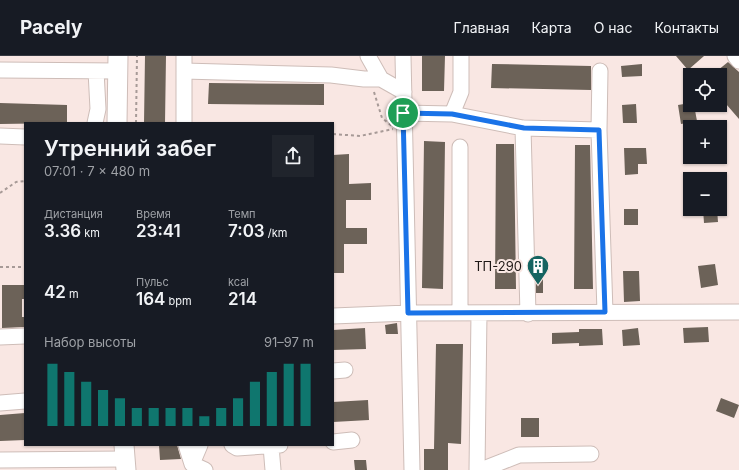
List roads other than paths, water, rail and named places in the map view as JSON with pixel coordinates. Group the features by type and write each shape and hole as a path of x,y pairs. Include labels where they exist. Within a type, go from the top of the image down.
{"main road":[{"path":"117,122 118,64"}],"street":[{"path":"184,56 184,122"},
{"path":"368,56 375,79"},
{"path":"403,56 403,113 412,470"},
{"path":"452,114 461,92 461,56"},
{"path":"735,56 739,61"},
{"path":"0,70 96,71 118,64"},
{"path":"96,71 98,109 96,122"},
{"path":"184,71 331,75 375,79 404,92"},
{"path":"600,71 599,130 605,312"},
{"path":"403,113 452,114 524,128 599,130"},
{"path":"524,128 528,314"},
{"path":"0,136 24,137"},
{"path":"460,147 460,313"},
{"path":"334,316 408,313 528,314 605,312 739,312"},
{"path":"477,470 479,313"},
{"path":"0,337 24,336"},
{"path":"0,403 24,401"},
{"path":"334,442 352,440"},
{"path":"187,446 198,467"},
{"path":"198,467 200,446"},
{"path":"233,446 236,448 262,446"},
{"path":"273,470 275,446"},
{"path":"482,470 519,455 591,454"},
{"path":"0,460 125,458"}],"place":[{"name":"ТП-290","path":"538,286"}]}
